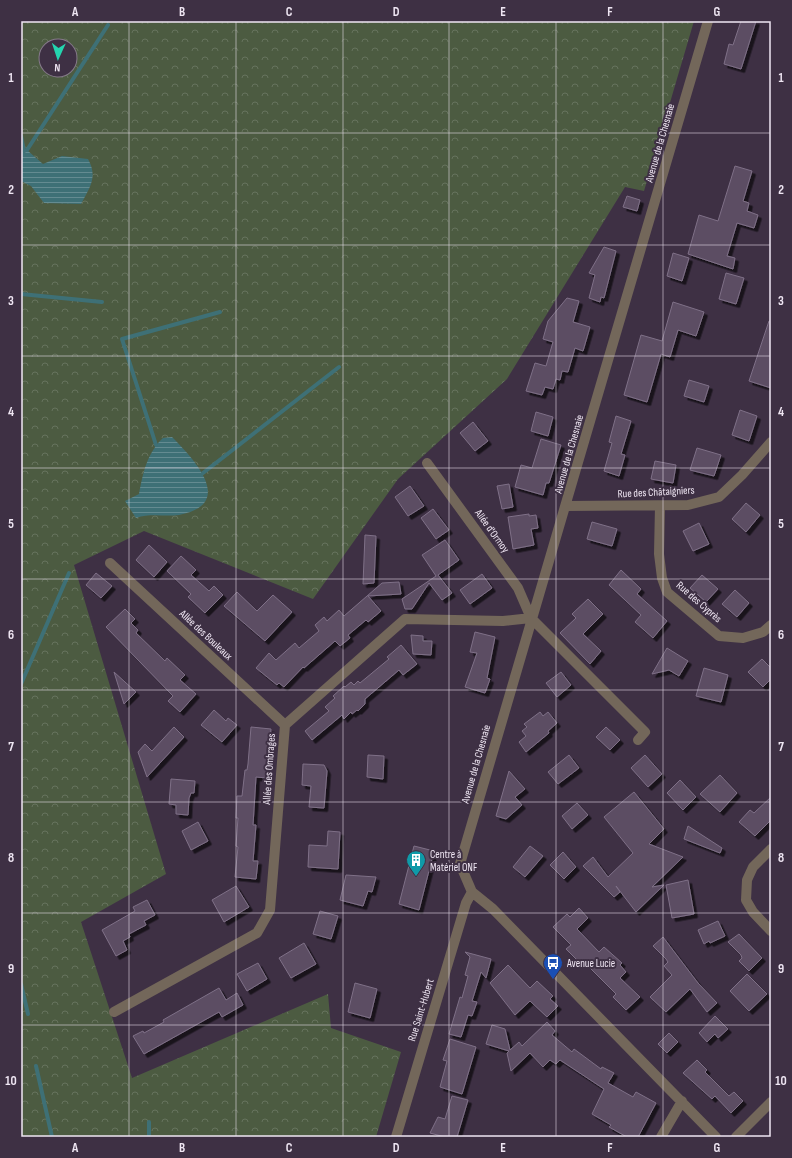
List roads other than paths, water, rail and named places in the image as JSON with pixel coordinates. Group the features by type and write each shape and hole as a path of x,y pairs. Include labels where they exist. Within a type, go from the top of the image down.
{"street":[{"name":"Avenue de la Chesnaie","path":"472,892 460,864 531,618 566,506 708,21"},
{"name":"Rue des Châtaigniers","path":"566,506 688,505 719,497 742,475 771,442"},
{"name":"Allée d'Ormoy","path":"427,463 518,588 531,618"},
{"name":"Rue des Cyprès","path":"660,506 659,554 662,578 666,592 719,636 743,638 763,632 771,625"},
{"name":"Allée des Bouleaux","path":"110,563 285,725"},
{"name":"Allée des Ombrages","path":"114,1012 257,932 270,910 285,725 405,619 503,621 531,618"},
{"path":"531,618 645,732 638,740"},
{"path":"771,849 753,867 747,880 746,900 753,912 771,930"},
{"path":"472,892 493,909 716,1137"},
{"name":"Rue Saint-Hubert","path":"396,1137 466,903 472,892"},
{"path":"661,1137 682,1101"},
{"path":"736,1137 771,1102"}],"waterway":[{"path":"27,150 108,25"},
{"path":"21,136 24,151"},
{"path":"21,294 102,302"},
{"path":"156,445 122,339 220,312"},
{"path":"203,473 339,367"},
{"path":"21,684 69,573"},
{"path":"21,984 28,1014"},
{"path":"36,1066 52,1137"},
{"path":"149,1122 149,1137"}],"place":[{"name":"Centre à Matériel ONF","path":"416,877"},
{"name":"Avenue Lucie","path":"553,980"}]}
